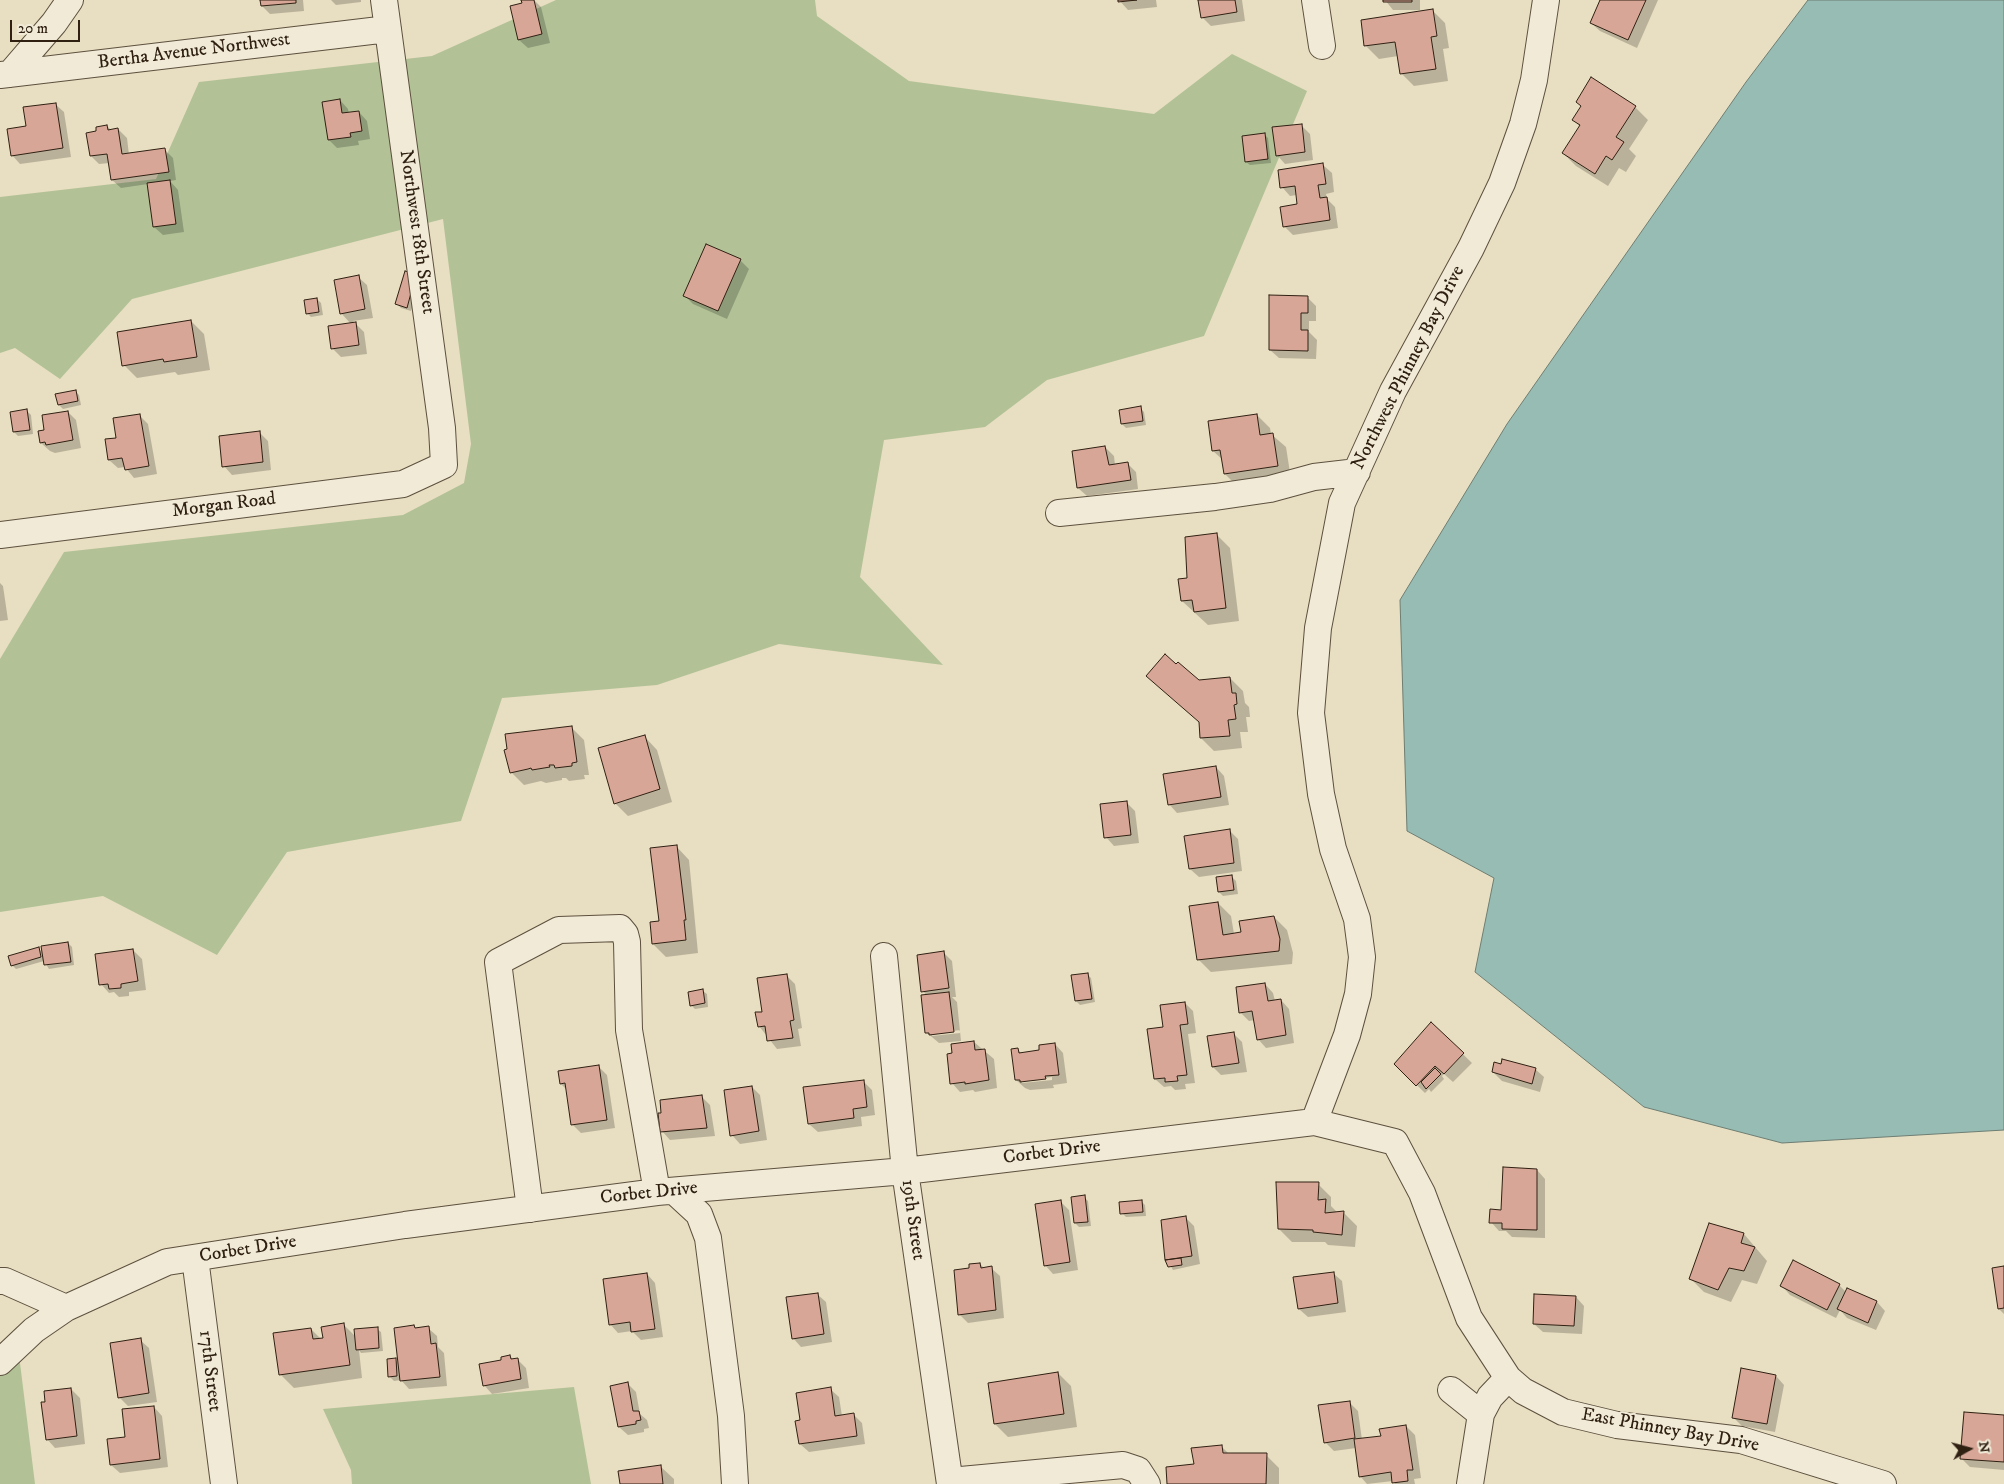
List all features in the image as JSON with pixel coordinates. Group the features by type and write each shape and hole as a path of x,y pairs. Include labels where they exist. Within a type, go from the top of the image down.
{"street":[{"path":"5,75 54,23 70,0"},
{"name":"Northwest 18th Street","path":"384,0 442,428 444,465"},
{"path":"1315,0 1322,46"},
{"name":"Northwest Phinney Bay Drive","path":"1314,1122 1347,1035 1358,994 1362,957 1357,919 1333,849 1321,794 1311,712 1320,619 1342,503 1393,391 1471,248 1502,183 1522,124 1534,80 1546,0"},
{"name":"Bertha Avenue Northwest","path":"5,75 388,29"},
{"name":"Morgan Road","path":"0,534 402,484 444,465"},
{"path":"1059,513 1270,489 1314,477 1357,472"},
{"path":"530,1209 498,962 559,930 620,928 625,934 627,942 629,1030 666,1192 699,1214 708,1238 731,1416 735,1484"},
{"name":"19th Street","path":"884,956 905,1171 950,1482"},
{"name":"Corbet Drive","path":"0,1362 34,1330 66,1308 167,1262 405,1225 666,1192 905,1171 1314,1122"},
{"name":"East Phinney Bay Drive","path":"1314,1122 1395,1142 1422,1193 1469,1318 1508,1378 1523,1391 1563,1412 1617,1426 1741,1440 1883,1484"},
{"name":"17th Street","path":"195,1258 224,1484"},
{"path":"0,1282 5,1281 66,1308"},
{"path":"1470,1484 1480,1414 1490,1397 1508,1378"},
{"path":"1451,1390 1480,1414"},
{"path":"950,1482 1123,1465 1138,1470 1147,1484"}],"green space":[{"path":"556,0 815,0 817,16 909,81 1154,114 1232,54 1307,91 1204,336 1047,380 985,427 884,440 860,577 943,665 779,644 657,685 502,698 461,821 287,852 217,955 103,896 0,912 0,659 64,552 403,515 464,483 471,444 443,219 132,299 60,379 15,348 0,353 0,197 156,179 199,82 432,56"},
{"path":"18,1347 35,1484 0,1484 0,1362"},
{"path":"574,1387 591,1484 352,1484 351,1470 323,1409"}],"water":[{"path":"1808,0 2004,0 2004,1130 1782,1143 1644,1107 1475,972 1494,878 1407,831 1400,600 1507,424 1746,82"}],"building":[{"path":"260,0 296,0 296,3 261,6"},
{"path":"521,0 534,0 542,34 518,40 510,6 522,3"},
{"path":"1118,0 1137,0 1118,2"},
{"path":"1198,0 1235,0 1237,12 1201,18"},
{"path":"1383,0 1412,0 1412,2 1383,2"},
{"path":"1600,0 1646,0 1628,40 1590,23"},
{"path":"1433,9 1437,36 1431,37 1436,69 1400,74 1395,42 1364,46 1361,20"},
{"path":"1591,77 1636,106 1616,137 1624,142 1612,160 1606,156 1595,174 1562,153 1580,125 1572,120 1581,106 1576,102"},
{"path":"340,99 342,113 359,111 362,131 350,133 351,137 328,140 322,102"},
{"path":"56,103 63,148 11,156 7,129 26,126 23,107"},
{"path":"1302,124 1305,152 1276,156 1272,127"},
{"path":"107,125 108,130 118,128 122,154 165,148 169,172 111,180 107,154 90,156 86,133 96,131 96,127"},
{"path":"1265,133 1268,159 1245,162 1242,136"},
{"path":"1323,163 1326,184 1318,185 1320,198 1327,197 1330,220 1283,227 1280,207 1297,204 1295,186 1280,188 1278,170"},
{"path":"170,180 176,224 153,227 147,183"},
{"path":"706,244 741,259 718,311 683,296"},
{"path":"405,271 416,274 407,308 395,304"},
{"path":"359,275 365,309 340,314 334,280"},
{"path":"1269,295 1308,296 1308,313 1301,313 1301,330 1308,330 1308,351 1269,350"},
{"path":"317,298 319,312 306,314 304,300"},
{"path":"191,320 197,357 164,362 163,359 122,366 117,332"},
{"path":"356,322 359,345 331,349 328,326"},
{"path":"76,390 78,401 58,405 55,394"},
{"path":"1141,406 1143,421 1121,424 1119,410"},
{"path":"27,409 30,430 13,432 10,412"},
{"path":"68,411 73,440 46,445 45,442 40,443 38,431 44,430 42,415"},
{"path":"140,414 149,466 125,470 122,458 108,460 105,439 116,438 113,418"},
{"path":"1257,414 1260,435 1273,433 1278,466 1224,474 1220,450 1212,451 1208,421"},
{"path":"260,431 263,462 222,467 219,436"},
{"path":"1105,446 1109,465 1128,462 1131,480 1077,488 1072,451"},
{"path":"1217,533 1226,608 1194,612 1192,600 1181,601 1178,579 1187,578 1185,537"},
{"path":"1165,654 1176,664 1178,662 1199,680 1230,677 1232,693 1236,693 1237,704 1234,705 1236,719 1228,720 1230,736 1200,738 1199,722 1146,676"},
{"path":"572,726 577,762 572,763 572,766 555,768 554,765 549,765 550,767 532,770 531,768 510,773 504,750 507,749 505,734"},
{"path":"645,735 660,789 614,804 598,748"},
{"path":"1216,766 1221,797 1168,805 1163,774"},
{"path":"1127,801 1131,835 1104,838 1100,804"},
{"path":"1230,829 1234,863 1189,869 1184,836"},
{"path":"677,845 686,920 684,920 686,940 652,944 650,922 659,921 650,848"},
{"path":"1232,875 1234,890 1218,892 1216,877"},
{"path":"1218,902 1223,935 1241,932 1239,921 1274,916 1280,939 1279,951 1197,960 1189,906"},
{"path":"68,942 71,962 44,965 41,946"},
{"path":"39,947 41,957 11,966 8,956"},
{"path":"133,949 138,981 121,984 121,988 109,989 108,984 99,985 95,954"},
{"path":"944,951 949,988 921,992 917,955"},
{"path":"1088,973 1092,999 1075,1001 1071,975"},
{"path":"787,974 794,1020 790,1021 793,1038 767,1041 765,1026 758,1027 755,1012 762,1012 757,978"},
{"path":"1265,983 1268,1001 1281,999 1286,1035 1257,1040 1252,1011 1239,1013 1236,987"},
{"path":"703,989 705,1003 690,1006 688,992"},
{"path":"949,992 954,1032 929,1035 929,1033 925,1033 921,995"},
{"path":"1185,1002 1188,1024 1180,1025 1187,1075 1177,1076 1178,1081 1165,1082 1165,1078 1154,1079 1147,1029 1163,1027 1160,1005"},
{"path":"1431,1022 1464,1053 1444,1074 1435,1066 1416,1086 1394,1064"},
{"path":"1234,1032 1239,1063 1212,1067 1207,1036"},
{"path":"974,1041 975,1050 985,1049 989,1080 965,1084 965,1082 950,1084 947,1054 952,1053 951,1044"},
{"path":"1055,1043 1059,1075 1045,1076 1046,1079 1020,1082 1020,1080 1015,1080 1011,1049 1018,1048 1019,1053 1039,1050 1039,1045"},
{"path":"1502,1059 1536,1068 1532,1084 1492,1072 1494,1062 1501,1064"},
{"path":"599,1065 607,1120 571,1125 565,1083 560,1084 558,1071"},
{"path":"1435,1068 1441,1074 1426,1089 1421,1082"},
{"path":"864,1080 867,1107 853,1109 854,1118 808,1124 803,1087"},
{"path":"752,1086 759,1131 730,1136 724,1090"},
{"path":"702,1095 707,1128 660,1132 658,1113 661,1113 660,1100"},
{"path":"1503,1167 1537,1169 1537,1230 1502,1229 1502,1223 1489,1223 1490,1209 1501,1210"},
{"path":"1276,1182 1319,1182 1318,1200 1326,1199 1325,1213 1344,1211 1342,1235 1313,1232 1313,1230 1278,1229"},
{"path":"1085,1195 1088,1222 1074,1223 1071,1197"},
{"path":"1061,1200 1070,1262 1044,1266 1035,1204"},
{"path":"1142,1200 1143,1212 1120,1214 1119,1202"},
{"path":"1186,1216 1192,1256 1165,1260 1161,1220"},
{"path":"1709,1223 1744,1233 1741,1243 1755,1247 1744,1271 1729,1268 1718,1290 1689,1279"},
{"path":"1181,1258 1182,1265 1168,1267 1165,1260"},
{"path":"1793,1260 1840,1284 1827,1310 1780,1286"},
{"path":"980,1263 981,1268 992,1266 996,1310 958,1315 954,1270 969,1268 969,1264"},
{"path":"2004,1266 2004,1308 1998,1309 1992,1268"},
{"path":"1334,1272 1338,1303 1298,1309 1293,1277"},
{"path":"647,1273 655,1329 631,1332 630,1322 609,1325 603,1279"},
{"path":"1847,1288 1877,1301 1868,1323 1837,1309"},
{"path":"818,1293 824,1334 792,1339 786,1297"},
{"path":"1534,1294 1576,1296 1574,1326 1533,1324"},
{"path":"344,1323 350,1365 279,1375 273,1333 311,1328 313,1339 323,1338 321,1327"},
{"path":"414,1325 415,1328 429,1326 431,1344 436,1343 440,1377 400,1381 394,1328"},
{"path":"378,1327 379,1348 356,1350 354,1329"},
{"path":"141,1338 149,1393 118,1398 110,1343"},
{"path":"510,1355 511,1359 518,1358 521,1379 483,1386 479,1364 501,1360 501,1357"},
{"path":"396,1358 397,1376 388,1377 387,1359"},
{"path":"1741,1368 1776,1375 1767,1424 1732,1418"},
{"path":"1058,1372 1064,1414 994,1424 988,1383"},
{"path":"628,1382 633,1411 639,1411 641,1420 636,1421 636,1424 618,1427 610,1386"},
{"path":"831,1387 835,1416 854,1413 857,1436 799,1444 795,1421 800,1420 796,1393"},
{"path":"71,1388 77,1436 46,1440 41,1402 45,1402 44,1391"},
{"path":"1350,1401 1355,1438 1324,1443 1318,1405"},
{"path":"154,1406 160,1459 110,1465 107,1439 125,1437 122,1409"},
{"path":"1964,1412 2004,1415 2004,1462 1960,1459"},
{"path":"1406,1425 1413,1470 1407,1470 1408,1481 1392,1483 1391,1472 1359,1477 1354,1439 1381,1436 1379,1429"},
{"path":"1222,1445 1223,1453 1267,1453 1266,1484 1167,1484 1166,1467 1194,1464 1191,1448"},
{"path":"661,1465 663,1484 620,1484 618,1471"}]}
